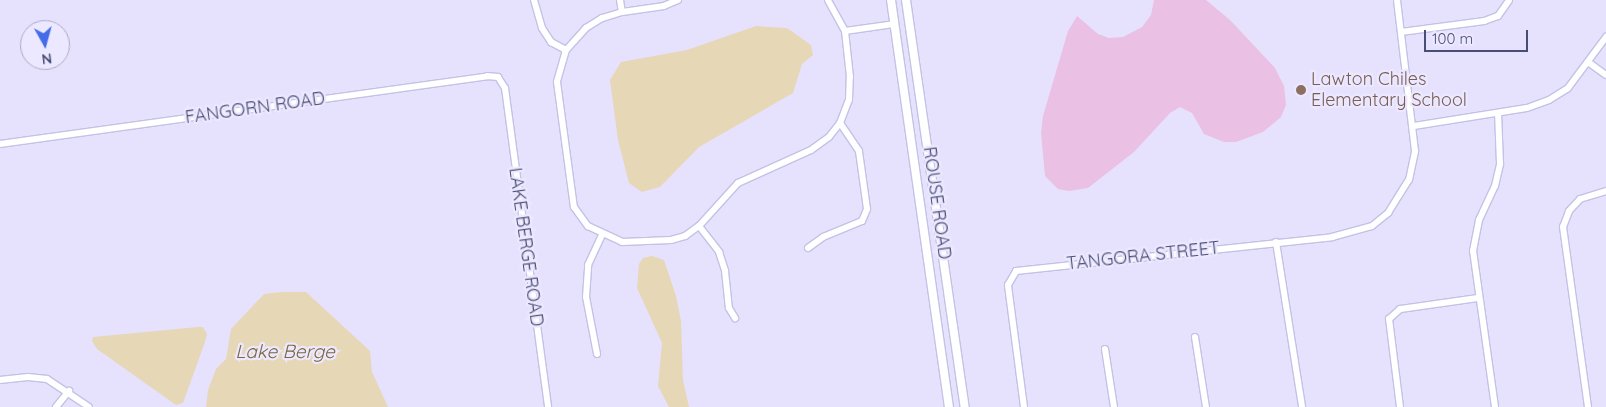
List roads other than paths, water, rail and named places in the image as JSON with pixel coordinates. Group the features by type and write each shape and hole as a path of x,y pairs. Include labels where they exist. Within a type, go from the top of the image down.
{"street":[{"path":"534,0 542,28 551,42 566,50"},
{"path":"620,0 622,12"},
{"path":"678,0 664,6 622,12 602,18 586,28 566,50 557,82 574,207 588,226 602,235 622,242 664,240 685,236 698,226 738,183 811,150 829,136 840,123 848,100 850,77 845,30 828,0"},
{"name":"ROUSE ROAD","path":"891,0 949,407"},
{"name":"ROUSE ROAD","path":"906,0 965,407"},
{"name":"TANGORA STREET","path":"1024,407 1008,285 1012,275 1022,269 1354,233 1372,226 1388,213 1409,180 1415,151 1414,126 1397,0"},
{"path":"1401,32 1484,21 1498,16 1509,0"},
{"path":"845,30 894,24"},
{"path":"1414,126 1498,113 1550,100 1568,88 1606,37"},
{"path":"1588,62 1606,75"},
{"name":"FANGORN ROAD","path":"0,144 487,76 498,77 505,88"},
{"name":"LAKE BERGE ROAD","path":"505,88 548,407"},
{"path":"1495,407 1474,269 1474,239 1500,164 1498,113"},
{"path":"808,248 823,237 862,221 867,209 860,151 840,123"},
{"path":"1588,407 1563,241 1563,226 1570,211 1580,199 1606,191"},
{"path":"698,226 719,252 725,271 729,308 735,318"},
{"path":"597,354 586,297 588,265 602,235"},
{"path":"1276,242 1302,407"},
{"path":"1400,407 1389,319 1400,309 1478,298"},
{"path":"1195,337 1206,407"},
{"path":"1105,349 1114,407"},
{"path":"0,380 28,377 47,379 69,391 89,407"},
{"path":"56,407 69,391"}],"water":[{"path":"756,26 787,28 811,45 813,55 802,64 793,93 699,147 660,187 642,192 629,183 618,140 610,80 621,62 687,50"},
{"path":"652,256 664,260 676,296 681,321 683,380 689,407 669,407 658,386 662,343 637,288 639,264 643,258"},
{"name":"Lake Berge","path":"306,292 370,351 372,372 388,407 206,407 208,390 216,369 226,359 231,329 264,294"},
{"path":"203,327 207,334 205,342 183,403 176,405 97,349 92,341 93,337"}],"place":[{"name":"Lawton Chiles Elementary School","path":"1301,90"}]}
